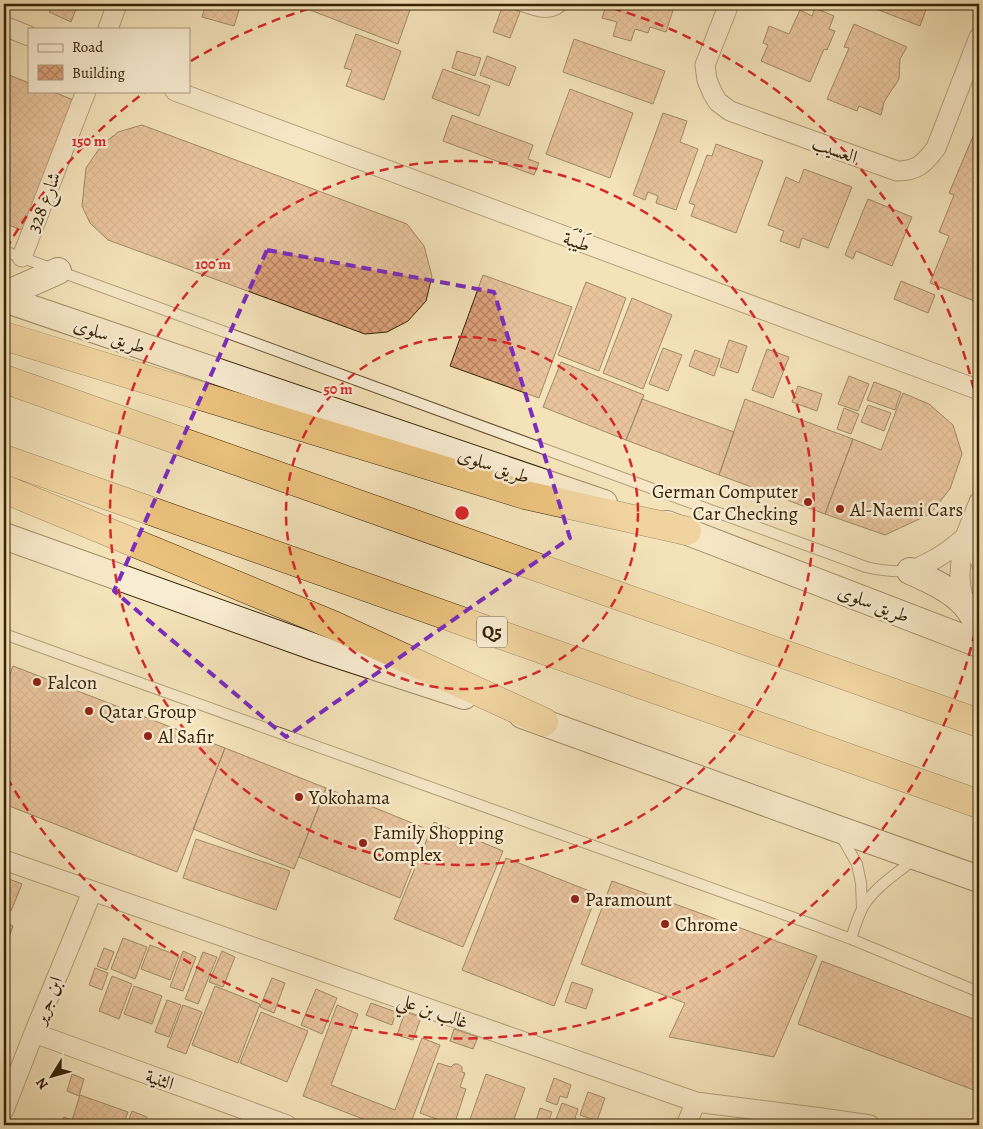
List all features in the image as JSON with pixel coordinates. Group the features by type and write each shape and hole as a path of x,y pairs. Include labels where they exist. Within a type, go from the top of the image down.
{"highway":[{"path":"4,336 525,495 687,531"},
{"path":"4,378 979,723"},
{"name":"Q5","path":"4,459 979,804"},
{"path":"4,489 333,625 544,722"}],"main road":[{"path":"4,295 58,270"},
{"name":"طريق سلوى","path":"4,299 687,531 979,644"},
{"path":"4,536 320,649 544,722 838,830 979,879"},
{"path":"910,571 925,577 953,594 972,615"}],"street":[{"path":"108,28 117,4"},
{"name":"العسيب","path":"729,4 705,65 707,80 718,102 730,111 897,171 916,168 926,161 936,148 979,37"},
{"path":"4,26 28,36"},
{"name":"شارع 328","path":"22,257 86,92"},
{"name":"طَيْبَة","path":"178,92 979,390"},
{"path":"972,615 961,588 960,575 964,536 979,502"},
{"path":"910,571 953,548 964,536"},
{"name":"غالب بن علي","path":"4,860 696,1102 870,1125"},
{"name":"ابن جرير","path":"4,1110 92,892"},
{"name":"الثنية","path":"34,1033 287,1125"},
{"path":"686,1125 696,1102"}],"lane":[{"path":"516,4 537,11 549,12 563,4"},
{"path":"4,251 866,567 892,572 910,571"},
{"path":"964,536 979,569"},
{"path":"4,634 851,939 979,992"},
{"path":"838,830 857,864 861,883 862,908"},
{"path":"851,939 862,908 878,889 918,857"}],"highlighted area":[{"path":"267,250 494,292 570,538 286,737 114,591"}],"building":[{"path":"53,4 63,4 76,9 71,22 49,12"},
{"path":"185,4 241,4 234,26 202,17 204,10"},
{"path":"297,4 412,4 398,44"},
{"path":"598,4 675,4 666,32 650,27 648,33 635,29 631,41 613,36 617,22 602,18 605,9 597,7"},
{"path":"863,4 921,4 927,7 920,26"},
{"path":"503,5 520,12 510,38 493,32"},
{"path":"815,8 834,16 829,29 835,31 827,50 824,49 810,82 761,61 768,45 763,43 769,26 789,34 800,10 812,16"},
{"path":"854,24 907,47 900,59 899,79 884,102 881,115 859,106 857,111 827,99 849,48 844,47"},
{"path":"356,34 401,51 384,100 346,86 352,70 344,68"},
{"path":"574,39 665,71 653,104 563,72"},
{"path":"457,51 481,58 475,76 452,68"},
{"path":"487,56 516,67 509,86 480,75"},
{"path":"443,69 490,86 479,116 432,98"},
{"path":"4,73 28,83 28,92 54,92 76,101 26,232 4,223"},
{"path":"570,89 633,113 610,178 546,154"},
{"path":"663,113 687,121 680,142 698,149 676,210 656,203 658,196 648,192 645,200 633,195"},
{"path":"452,115 533,145 528,159 539,163 534,175 443,141"},
{"path":"142,125 407,224 424,246 432,276 426,301 408,321 387,332 365,334 108,240 90,223 82,206 86,168 101,146 118,132"},
{"path":"977,127 979,128 979,303 930,283 949,236 939,232 954,195 949,193"},
{"path":"716,144 763,161 736,233 691,216 695,205 689,203 707,155 712,156"},
{"path":"804,169 852,187 828,248 802,238 799,248 780,241 784,231 768,225 786,177 799,183"},
{"path":"868,199 912,217 892,266 856,251 853,259 845,255"},
{"path":"483,275 572,307 539,398 450,366"},
{"path":"901,281 935,295 928,313 894,299"},
{"path":"586,282 626,298 599,371 558,355"},
{"path":"632,298 672,315 643,389 603,373"},
{"path":"729,340 747,346 738,373 720,367"},
{"path":"663,348 682,355 668,391 649,384"},
{"path":"767,349 789,357 773,398 752,390"},
{"path":"695,350 720,359 714,376 689,366"},
{"path":"561,362 644,395 626,440 543,407"},
{"path":"849,376 869,384 858,411 838,404"},
{"path":"874,382 901,392 895,410 867,400"},
{"path":"798,386 822,394 817,411 792,402"},
{"path":"903,393 929,404 953,425 962,454 950,489 930,514 885,535 825,514 853,439 881,450"},
{"path":"642,399 734,432 719,475 626,440"},
{"path":"745,399 853,439 825,514 719,475"},
{"path":"868,405 891,413 884,431 861,422"},
{"path":"844,408 859,414 851,434 837,429"},
{"path":"4,663 10,666 4,683"},
{"path":"13,666 225,748 177,872 4,804 4,690"},
{"path":"225,748 326,788 294,869 193,829"},
{"name":"Family Shopping Complex","path":"326,788 427,829 400,898 299,857"},
{"path":"434,822 503,851 463,947 394,919"},
{"path":"196,839 290,871 276,910 183,878"},
{"path":"506,858 597,894 554,1006 462,970"},
{"path":"4,877 22,884 11,911 4,908"},
{"path":"612,881 817,956 774,1057 669,1037 685,1003 581,964"},
{"path":"4,922 13,926 4,951"},
{"path":"123,938 147,947 135,979 111,969"},
{"path":"150,945 179,956 170,980 141,969"},
{"path":"104,948 114,952 107,970 97,966"},
{"path":"183,951 196,957 183,991 170,987"},
{"path":"222,951 235,957 223,987 209,982"},
{"path":"203,952 217,957 198,1004 185,999"},
{"path":"822,961 979,1021 979,1092 798,1024"},
{"path":"95,968 108,973 102,990 89,985"},
{"path":"112,976 132,984 119,1019 99,1011"},
{"path":"272,978 285,983 274,1013 260,1007"},
{"path":"572,982 593,989 586,1009 565,1002"},
{"path":"134,986 162,996 152,1024 124,1014"},
{"path":"215,986 260,1004 238,1063 192,1045"},
{"path":"316,989 337,998 322,1034 301,1025"},
{"path":"167,1000 181,1005 169,1037 155,1032"},
{"path":"371,1003 396,1012 392,1025 366,1015"},
{"path":"183,1005 202,1012 186,1054 167,1047"},
{"path":"337,1005 358,1014 331,1085 395,1110 422,1038 440,1045 410,1125 379,1125 303,1096"},
{"path":"261,1012 308,1031 287,1082 240,1063"},
{"path":"405,1012 421,1017 413,1040 397,1035"},
{"path":"454,1029 478,1037 473,1049 450,1041"},
{"path":"438,1063 451,1067 454,1064 458,1064 462,1067 462,1072 465,1073 460,1087 466,1089 454,1125 437,1123 439,1120 420,1113"},
{"path":"72,1074 84,1079 79,1096 67,1091"},
{"path":"486,1074 525,1088 512,1125 468,1125"},
{"path":"554,1078 571,1085 567,1098 560,1096 557,1105 546,1101"},
{"path":"588,1092 605,1098 597,1121 580,1115"},
{"path":"80,1095 128,1112 123,1125 61,1125 64,1117 72,1120"},
{"path":"562,1103 578,1109 573,1125 555,1122"},
{"path":"540,1108 552,1112 547,1125 535,1124"},
{"path":"132,1111 147,1117 144,1125 127,1125"}],"place":[{"name":"German Computer Car Checking","path":"808,502"},
{"name":"Al-Naemi Cars","path":"840,509"},
{"name":"Falcon","path":"37,682"},
{"name":"Qatar Group","path":"89,711"},
{"name":"Al Safir","path":"148,736"},
{"name":"Yokohama","path":"299,797"},
{"name":"Family Shopping Complex","path":"363,843"},
{"name":"Paramount","path":"575,899"},
{"name":"Chrome","path":"665,924"}]}
